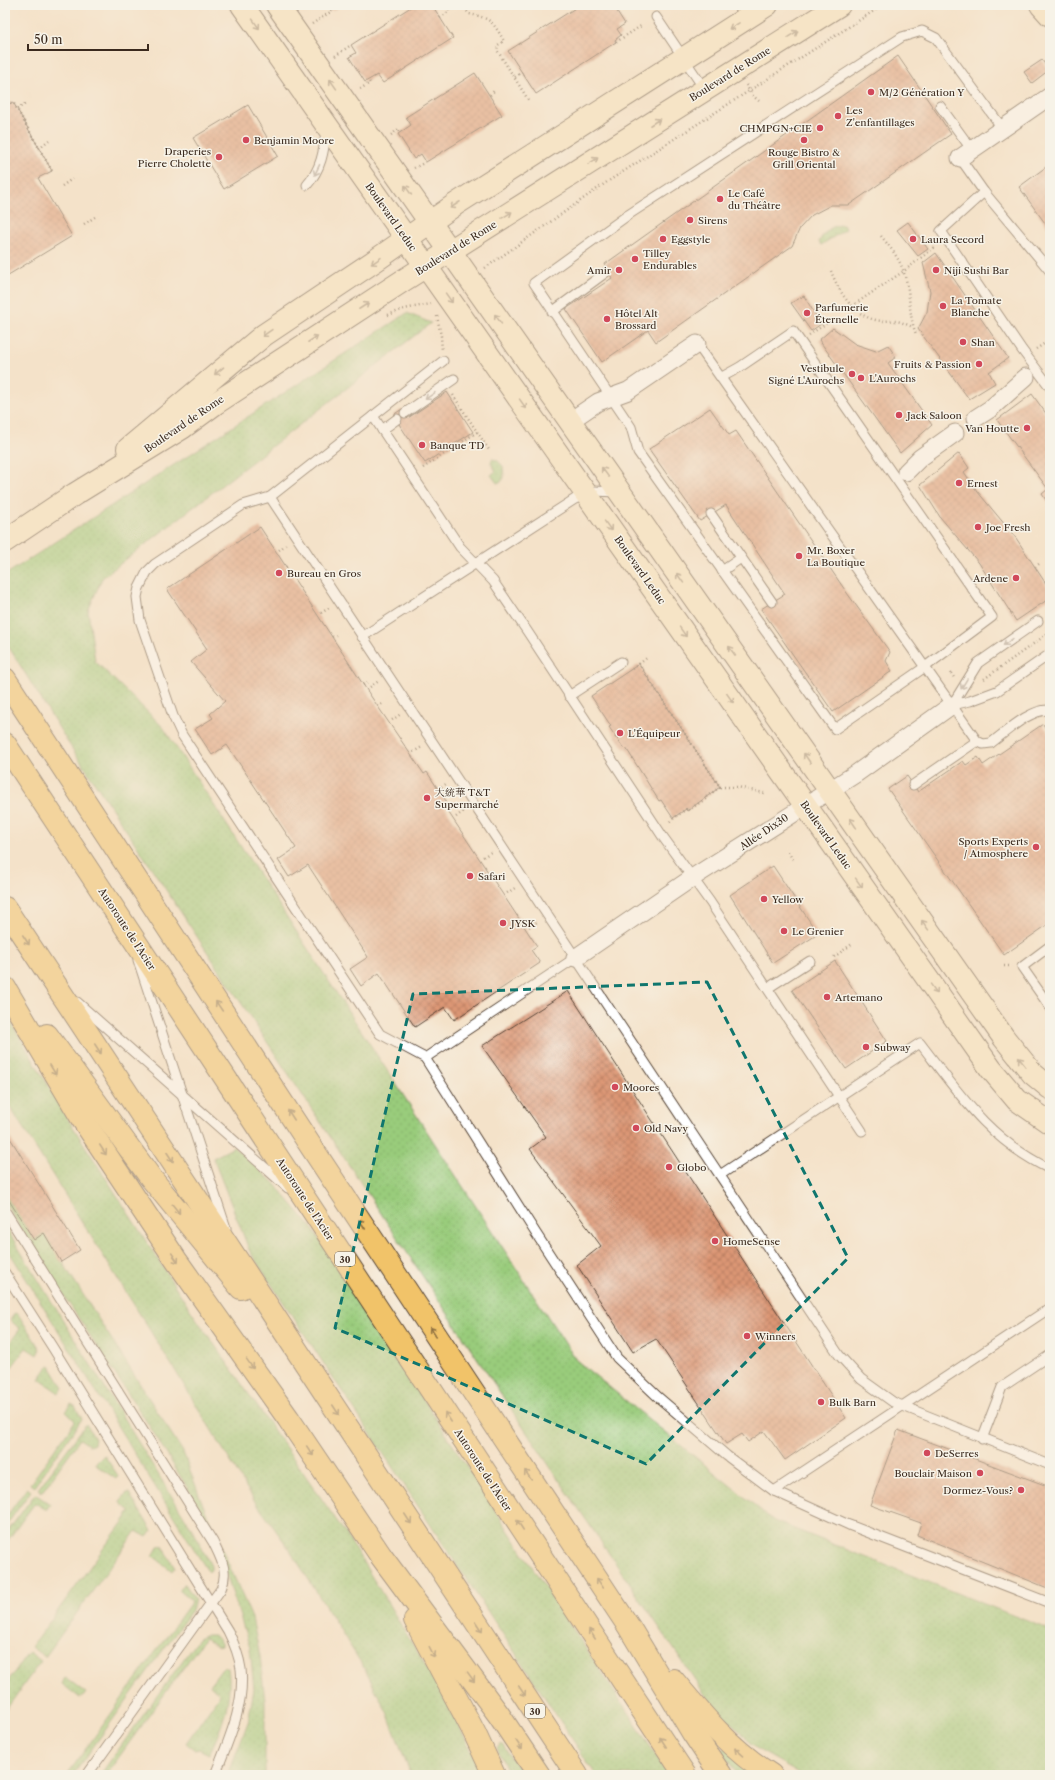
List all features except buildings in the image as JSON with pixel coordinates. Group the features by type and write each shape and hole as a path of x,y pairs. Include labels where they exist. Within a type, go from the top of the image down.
{"highway":[{"path":"5,679 325,1168 629,1627 693,1733 721,1775"},
{"name":"Autoroute de l'Acier","path":"5,744 685,1775"},
{"name":"30","path":"5,908 577,1775"},
{"path":"5,977 151,1178 315,1378"},
{"path":"5,988 81,1117 176,1260 288,1418 381,1556 499,1715 539,1775"},
{"path":"381,1556 474,1732 494,1775"},
{"path":"629,1627 718,1733 743,1755 771,1775"}],"street":[{"name":"Boulevard Leduc","path":"242,5 991,1069 1017,1100 1050,1123"},
{"path":"277,5 1004,1038 1033,1074 1050,1088"},
{"name":"Boulevard de Rome","path":"76,494 177,406 264,335 430,222 767,5"},
{"name":"Boulevard de Rome","path":"5,541 76,494 182,428 216,403 426,266 839,5"},
{"path":"1041,5 1050,15"},
{"path":"966,154 1050,96"},
{"path":"570,421 598,402 628,392 697,344"},
{"path":"976,418 990,409 1026,377"},
{"path":"906,472 920,458 955,433"},
{"name":"Allée Dix30","path":"575,958 692,878 804,805 857,773 952,705"}],"lane":[{"path":"656,17 705,90"},
{"path":"722,377 740,367 793,331 992,617 925,667 835,729 638,452 631,427 552,312 534,283 628,215 902,37 922,31 936,38 1003,129"},
{"path":"940,106 966,154 984,192 1050,271"},
{"path":"307,185 314,178 322,160 327,126"},
{"path":"984,192 941,231 1019,345 1050,387"},
{"path":"552,312 606,273"},
{"path":"697,344 722,377 977,741 984,744 991,743 1033,714 1044,710 1050,710"},
{"path":"442,361 270,497 243,505 156,564 148,572 139,588 137,597 140,620 173,716 182,735 380,1034 425,1058 617,1358 658,1397 727,1456 774,1491 849,1525 1050,1603"},
{"path":"405,413 454,379"},
{"path":"373,416 460,547 493,581 680,862 768,988 862,1131"},
{"path":"382,430 397,419"},
{"path":"362,637 477,564 564,506 585,494 594,491 620,492"},
{"path":"270,497 839,1355 869,1386 902,1406 1050,1465"},
{"path":"711,514 772,602"},
{"path":"722,570 741,558"},
{"path":"952,705 978,663 1038,621"},
{"path":"952,705 970,701 997,691 1050,654"},
{"path":"570,696 621,662"},
{"path":"913,785 977,741"},
{"path":"129,932 236,1257"},
{"path":"1050,946 1022,967 1050,1007"},
{"path":"425,1058 575,958"},
{"path":"768,988 810,961"},
{"path":"53,980 115,1037 311,1209"},
{"path":"720,1175 920,1043 983,1122 1004,1141 1050,1169"},
{"path":"5,1211 213,1542 224,1566 225,1580 221,1589 87,1775"},
{"path":"5,1273 228,1631 237,1651 241,1669 241,1686 236,1720 215,1775"},
{"path":"774,1491 1050,1308"},
{"path":"982,1439 1002,1387 1050,1355"}],"path":[{"path":"440,18 448,12 452,5"},
{"path":"462,5 468,14 487,18 493,22 504,41 498,45 497,50 529,102"},
{"path":"490,265 607,182 749,90 792,65 883,5"},
{"path":"312,24 332,11"},
{"path":"616,42 641,26"},
{"path":"335,56 351,46"},
{"path":"515,77 522,72"},
{"path":"359,90 370,83 368,80"},
{"path":"490,95 495,90"},
{"path":"749,90 759,101"},
{"path":"5,95 10,104 13,102 52,171"},
{"path":"17,109 27,103"},
{"path":"390,135 399,129 400,132"},
{"path":"39,148 49,140"},
{"path":"408,172 426,162"},
{"path":"62,186 72,179"},
{"path":"84,224 95,217"},
{"path":"881,236 896,255 904,271 910,320 916,334"},
{"path":"852,306 904,271 934,247"},
{"path":"831,271 838,289 852,306 864,315 876,320 896,321 913,327"},
{"path":"387,315 404,309 433,304 435,309"},
{"path":"436,315 441,336 442,361"},
{"path":"810,334 830,321"},
{"path":"1036,349 1050,340"},
{"path":"450,390 489,450"},
{"path":"423,468 477,432"},
{"path":"279,550 286,545"},
{"path":"1035,567 1039,564"},
{"path":"298,578 306,572"},
{"path":"321,613 328,608"},
{"path":"979,682 1050,632"},
{"path":"332,637 336,635"},
{"path":"627,672 648,657"},
{"path":"639,664 720,787"},
{"path":"370,687 378,682"},
{"path":"363,685 367,683"},
{"path":"378,707 382,704"},
{"path":"392,720 400,714"},
{"path":"413,752 422,748"},
{"path":"438,790 446,784"},
{"path":"669,821 686,809 687,811 720,787 738,787 764,793 767,792"},
{"path":"456,816 463,811"},
{"path":"482,856 490,852"},
{"path":"788,852 794,861"},
{"path":"507,893 515,888"},
{"path":"529,927 537,922"},
{"path":"834,957 852,944"}],"highlighted area":[{"path":"707,982 848,1258 646,1464 335,1328 413,994"}],"green space":[{"path":"843,225 846,229 821,245 819,242 826,232 835,226"},
{"path":"407,313 431,323 102,578 88,611 95,661 163,727 576,1360 774,1521 1050,1630 1050,1775 803,1775 757,1749 708,1699 525,1430 69,744 5,641 5,575"},
{"path":"492,459 497,460 503,466 504,478 500,483 497,483 491,475 496,471 491,463"},
{"path":"5,1012 66,1116 191,1311 346,1534 438,1686 484,1775 411,1775 387,1712 363,1666 290,1550 254,1500 176,1372 5,1099"},
{"path":"234,1147 273,1182 312,1228 669,1775 596,1775 250,1252 213,1158"},
{"path":"5,1194 34,1240 44,1233 183,1452 203,1505 252,1618 260,1656 265,1701 265,1775 228,1775 248,1722 254,1689 250,1648 220,1554 196,1502 150,1427 41,1261 5,1202"},
{"path":"5,1226 195,1534 211,1566 211,1570 209,1572 5,1245"},
{"path":"15,1313 18,1314 40,1349 37,1355 26,1348 5,1376 5,1349 20,1329 10,1320"},
{"path":"50,1366 63,1388 59,1393 39,1379"},
{"path":"71,1404 75,1406 82,1419 34,1487 30,1484 75,1421 66,1412"},
{"path":"86,1424 95,1439 94,1444 90,1446 80,1439 42,1492 38,1489"},
{"path":"104,1455 117,1474 118,1477 116,1479 97,1466 96,1463"},
{"path":"27,1488 31,1491 5,1527 5,1518"},
{"path":"127,1493 129,1493 152,1531 147,1537 136,1531 45,1657 31,1647 131,1511 121,1504 120,1501"},
{"path":"35,1494 50,1504 47,1509 35,1503 5,1544 5,1535"},
{"path":"162,1546 175,1567 172,1571 153,1556 158,1547"},
{"path":"184,1584 195,1599 192,1610 73,1775 67,1775 192,1601 179,1589"},
{"path":"207,1635 214,1635 221,1643 221,1646 218,1647 205,1638 106,1775 100,1775 198,1639"},
{"path":"29,1652 41,1661 5,1711 5,1685"},
{"path":"224,1666 228,1668 228,1701 222,1723 209,1754 199,1749 195,1750 186,1743 220,1694 210,1685"},
{"path":"65,1677 86,1693 83,1697 80,1698 62,1684"},
{"path":"502,1744 523,1775 509,1775 497,1748"},
{"path":"726,1747 758,1775 738,1775 721,1751"}],"place":[{"name":"M/2 Génération Y","path":"871,92"},
{"name":"Les Z'enfantillages","path":"838,116"},
{"name":"CHMPGN+CIE","path":"820,128"},
{"name":"Benjamin Moore","path":"246,140"},
{"name":"Rouge Bistro & Grill Oriental","path":"804,140"},
{"name":"Draperies Pierre Cholette","path":"219,157"},
{"name":"Le Café du Théâtre","path":"720,199"},
{"name":"Sirens","path":"690,220"},
{"name":"Eggstyle","path":"663,239"},
{"name":"Laura Secord","path":"913,239"},
{"name":"Tilley Endurables","path":"635,259"},
{"name":"Amir","path":"619,270"},
{"name":"Niji Sushi Bar","path":"936,270"},
{"name":"La Tomate Blanche","path":"943,306"},
{"name":"Parfumerie Éternelle","path":"807,313"},
{"name":"Hôtel Alt Brossard","path":"607,319"},
{"name":"Shan","path":"963,342"},
{"name":"Fruits & Passion","path":"979,364"},
{"name":"Vestibule Signé L'Aurochs","path":"852,374"},
{"name":"L'Aurochs","path":"861,378"},
{"name":"Jack Saloon","path":"899,415"},
{"name":"Van Houtte","path":"1027,428"},
{"name":"Banque TD","path":"422,445"},
{"name":"Ernest","path":"959,483"},
{"name":"Joe Fresh","path":"978,527"},
{"name":"Mr. Boxer La Boutique","path":"799,556"},
{"name":"Bureau en Gros","path":"279,573"},
{"name":"Ardene","path":"1016,578"},
{"name":"L'Équipeur","path":"620,733"},
{"name":"大統華 T&T Supermarché","path":"427,798"},
{"name":"Sports Experts / Atmosphere","path":"1036,847"},
{"name":"Safari","path":"470,876"},
{"name":"Yellow","path":"764,899"},
{"name":"JYSK","path":"503,923"},
{"name":"Le Grenier","path":"784,931"},
{"name":"Artemano","path":"827,997"},
{"name":"Subway","path":"866,1047"},
{"name":"Moores","path":"615,1087"},
{"name":"Old Navy","path":"636,1128"},
{"name":"Globo","path":"669,1167"},
{"name":"HomeSense","path":"715,1241"},
{"name":"Winners","path":"747,1336"},
{"name":"Bulk Barn","path":"821,1402"},
{"name":"DeSerres","path":"927,1453"},
{"name":"Bouclair Maison","path":"980,1473"},
{"name":"Dormez-Vous?","path":"1021,1490"}]}
